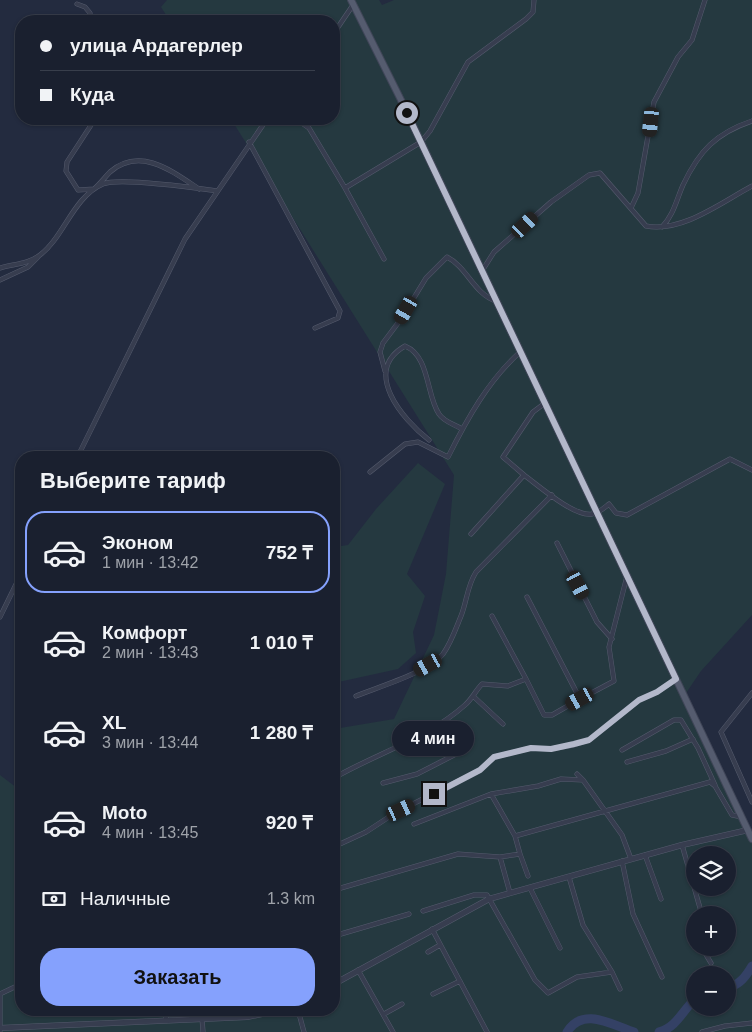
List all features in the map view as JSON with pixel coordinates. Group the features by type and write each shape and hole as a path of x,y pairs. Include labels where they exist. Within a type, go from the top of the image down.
{"main road":[{"path":"352,2 752,838"}],"street":[{"path":"345,188 420,142 430,131 468,62 498,42 526,19 533,12 534,0"},
{"path":"631,208 638,193 654,102 678,57 692,40 705,0"},
{"path":"340,23 352,2"},
{"path":"76,4 86,8 90,15"},
{"path":"661,227 675,209 692,168 714,139 734,127 752,121"},
{"path":"91,125 70,156 66,167 78,190 94,189 112,182 217,191"},
{"path":"80,451 185,238 262,125"},
{"path":"305,125 309,128"},
{"path":"307,125 345,188 384,259"},
{"path":"249,142 340,311 338,318 315,328"},
{"path":"0,280 28,267 40,256 78,206 111,172 123,164 144,159 170,171 201,190"},
{"path":"482,271 494,252 504,242 562,193 588,174 600,173 646,226 661,227 700,214 752,186"},
{"path":"0,268 40,256"},
{"path":"429,440 418,431 397,407 385,378 380,352 383,343 401,319 426,278 447,257 454,260 483,294 496,301"},
{"path":"385,372 396,350 405,346 411,348 423,367 440,415 462,429"},
{"path":"370,472 405,444 418,442 448,457 462,429 493,381 520,352"},
{"path":"545,404 533,412 503,457 524,475 581,513 591,515 609,504 612,509 622,515 635,512 730,459 752,470"},
{"path":"471,534 524,475"},
{"path":"356,696 415,672 439,658 450,643 462,614 468,587 476,572 552,495"},
{"path":"557,543 597,622 612,639"},
{"path":"492,616 544,715 552,715 614,682 608,654 622,602 622,588 627,576"},
{"path":"0,617 15,586"},
{"path":"526,598 580,699"},
{"path":"340,775 392,748 414,740 439,725 464,706 482,684 508,686 526,679"},
{"path":"340,844 366,832 395,813 480,770 494,757 531,748 551,749 589,740 639,700 657,692 676,679"},
{"path":"752,693 721,732 752,802"},
{"path":"473,696 503,724"},
{"path":"622,750 674,720 681,720 693,739 715,786 732,815 742,817"},
{"path":"384,783 417,774 460,752 460,746 439,725"},
{"path":"627,762 666,751 693,739"},
{"path":"577,774 622,835 631,859"},
{"path":"414,824 491,794 538,786 561,779 583,780"},
{"path":"515,836 605,813 710,782 715,786"},
{"path":"491,794 515,836 528,876"},
{"path":"340,980 489,899 682,845 748,830"},
{"path":"682,845 699,906"},
{"path":"340,888 458,854 500,857 520,854"},
{"path":"645,855 661,899"},
{"path":"500,857 510,893"},
{"path":"622,861 633,914 662,977"},
{"path":"569,877 583,925 612,972 620,989"},
{"path":"530,888 560,948"},
{"path":"423,911 482,893 486,895 535,980 548,993 577,977 612,972"},
{"path":"340,934 409,914"},
{"path":"432,929 488,1032"},
{"path":"428,952 440,945"},
{"path":"707,956 711,963"},
{"path":"358,970 393,1032"},
{"path":"433,994 460,980"},
{"path":"15,987 0,993 0,1029 252,1016"},
{"path":"384,1014 402,1004"},
{"path":"300,1016 304,1032"},
{"path":"202,1018 203,1032"},
{"path":"702,1032 725,1026 752,1023"},
{"path":"50,1032 52,1025"}],"shaded area":[{"path":"167,0 379,0 382,5 394,0 752,0 752,615 701,671 684,696 752,839 752,1032 0,1032 0,775 15,786 15,1016 340,1016 340,728 394,719 434,635 446,574 454,475 235,125 340,125 340,15 166,15 161,7"},
{"path":"418,463 445,484 407,574 425,596 413,632 416,653 398,669 340,682 340,546 348,545 376,509"}],"waterway":[{"path":"736,984 745,977 752,966"},
{"path":"659,1032 675,1023 686,1009"},
{"path":"567,1032 574,1024 581,1020 589,1019 607,1022 634,1032"}],"route":[{"path":"407,113 676,679 666,687 639,700 589,740 551,749 531,748 494,757 480,770 434,794"}]}
